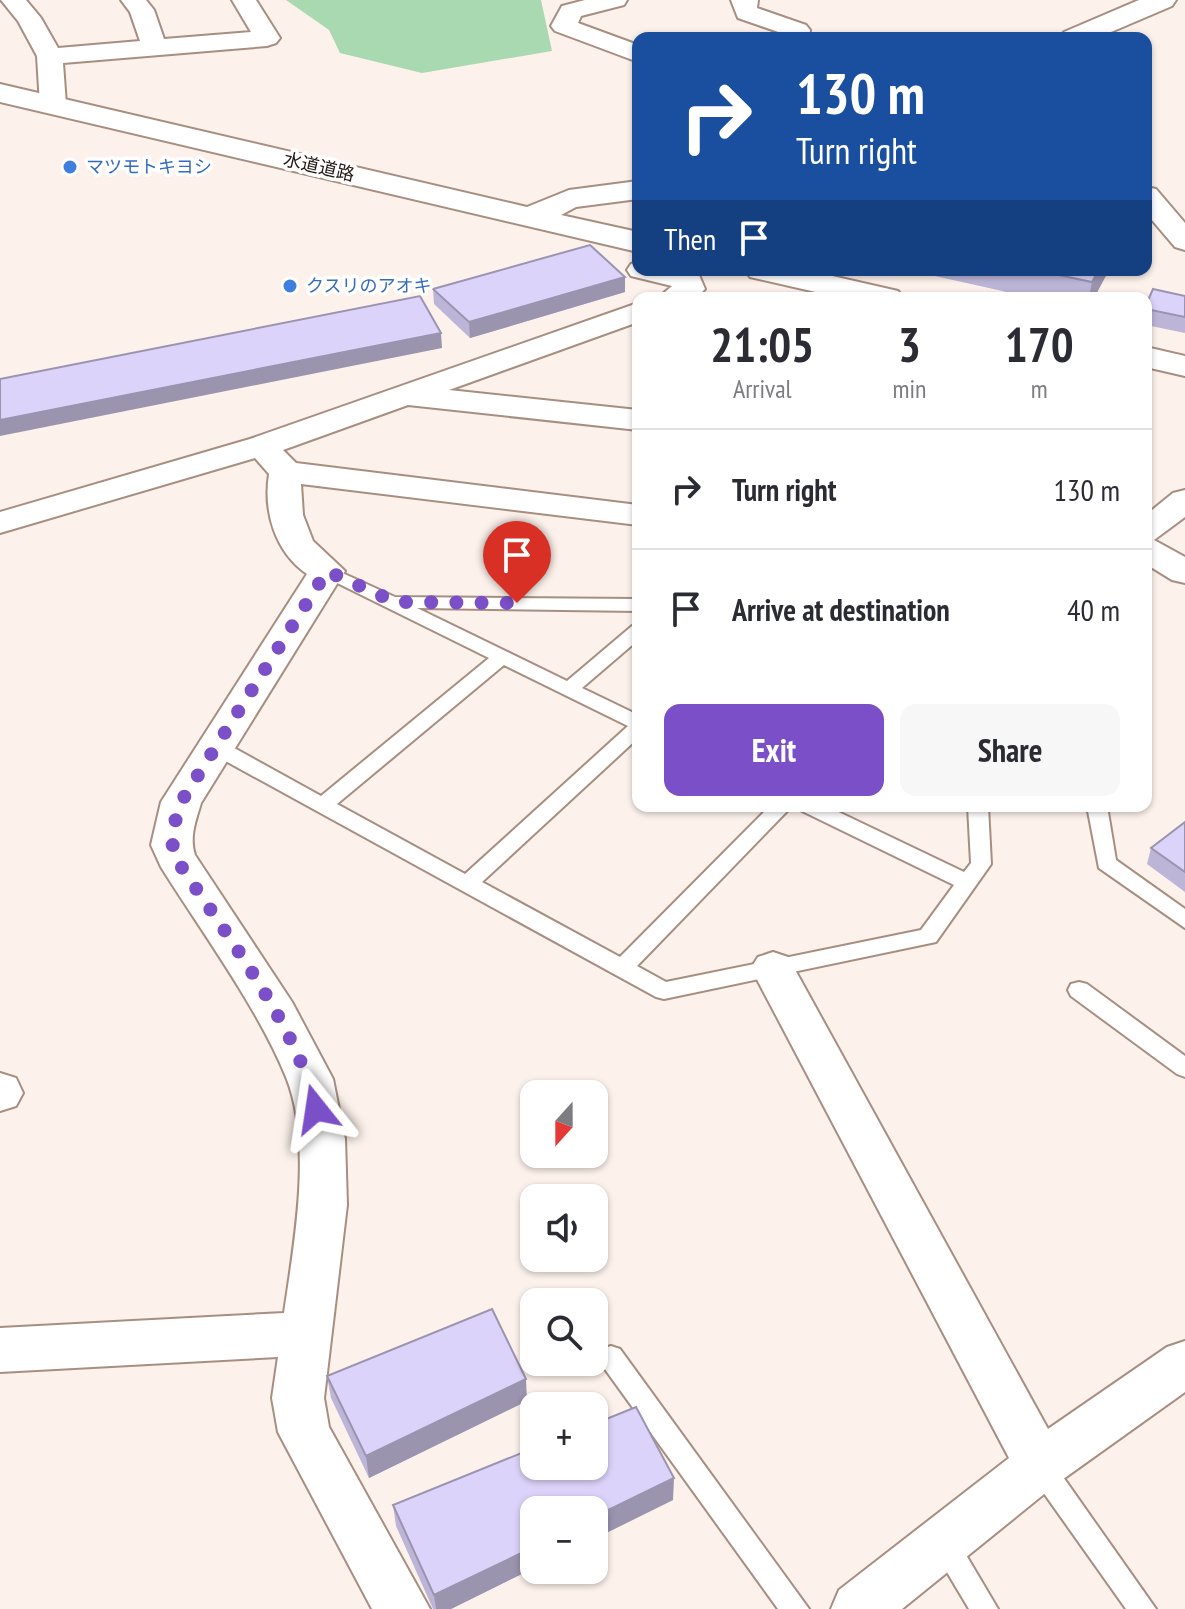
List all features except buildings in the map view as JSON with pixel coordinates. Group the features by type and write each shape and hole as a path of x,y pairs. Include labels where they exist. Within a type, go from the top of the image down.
{"street":[{"path":"13,0 29,18 50,56 53,105"},
{"path":"133,0 142,10 154,46"},
{"path":"50,56 267,38 244,0"},
{"path":"615,0 571,11 564,26 632,52"},
{"path":"746,0 742,2 747,13 797,32"},
{"path":"1088,32 1162,0"},
{"name":"水道道路","path":"0,93 531,217 632,260"},
{"path":"531,217 569,199 632,191"},
{"path":"1152,202 1185,241"},
{"path":"675,276 688,281 690,289 684,292"},
{"path":"789,276 859,292"},
{"path":"0,523 274,459 401,395 632,314"},
{"path":"600,327 632,330"},
{"path":"1152,358 1185,366"},
{"path":"401,395 632,419"},
{"path":"274,459 632,514"},
{"path":"274,459 284,509 295,539 311,563 327,571 218,748 181,802 171,845 175,857 276,1014 310,1079 322,1139 323,1205 298,1398 304,1432 402,1609"},
{"path":"1152,527 1185,500"},
{"path":"1152,553 1185,572"},
{"path":"773,968 1040,1465"},
{"path":"0,1350 304,1334"},
{"path":"859,1609 1040,1465 1185,1363"}],"lane":[{"path":"327,571 632,722"},
{"path":"395,602 632,605"},
{"path":"569,689 632,635"},
{"path":"323,805 502,657"},
{"path":"467,884 632,731"},
{"path":"218,748 664,991 928,936 981,864 978,812"},
{"path":"622,968 776,812"},
{"path":"821,812 967,883"},
{"path":"1098,812 1106,863 1185,920"},
{"path":"1079,990 1185,1068"},
{"path":"611,1357 795,1609"},
{"path":"1040,1465 1142,1609"},
{"path":"943,1542 984,1609"}],"green space":[{"path":"286,0 541,0 552,51 422,73 340,53 329,30"}],"place":[{"name":"マツモトキヨシ","path":"70,167"},
{"name":"クスリのアオキ","path":"290,286"}],"route":[{"path":"316,1109 310,1079 276,1014 175,857 171,845 181,802 218,748 327,571 395,602 517,603"}]}
